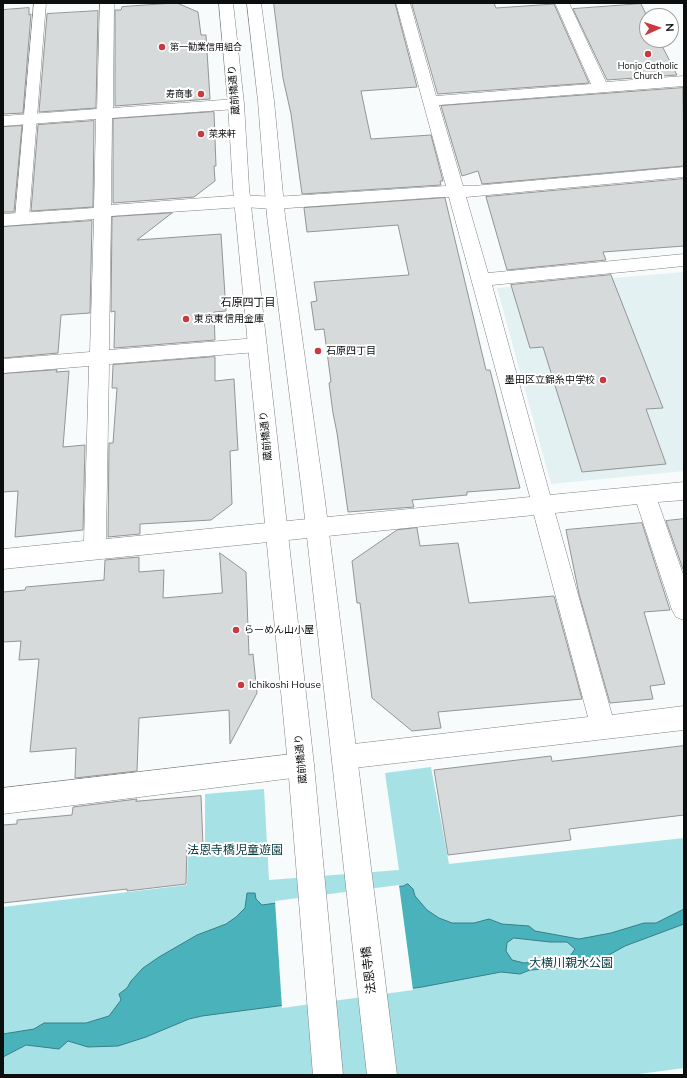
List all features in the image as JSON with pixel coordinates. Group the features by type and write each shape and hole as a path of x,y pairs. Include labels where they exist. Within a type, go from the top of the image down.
{"street":[{"path":"95,550 104,211 107,3"},
{"name":"蔵前橋通り","path":"226,3 257,345 312,869 328,1075"},
{"path":"254,3 266,102 274,203 317,528 345,757 684,718"},
{"path":"404,3 603,728"},
{"path":"562,3 601,88"},
{"path":"430,102 684,82"},
{"path":"3,121 236,104"},
{"path":"3,220 87,215 104,211 243,202 274,203 441,191 473,192 684,172"},
{"path":"481,280 684,260"},
{"path":"3,366 257,345"},
{"path":"3,559 684,491"},
{"path":"645,495 684,610"},
{"name":"法恩寺橋","path":"345,757 382,1075"},
{"path":"3,801 301,765"}],"lane":[{"path":"22,218 40,3"}],"shaded area":[{"name":"墨田区立錦糸中学校","path":"684,272 684,471 551,484 497,288"},
{"path":"408,884 413,889 415,896 427,910 439,918 452,923 474,923 489,919 502,924 529,926 535,931 579,939 611,933 644,923 656,923 684,909 684,924 625,946 600,960 582,962 564,968 530,970 520,974 501,972 422,987 202,1016 189,1019 146,1037 118,1046 88,1047 68,1041 59,1049 26,1045 3,1057 3,1034 34,1029 44,1023 86,1023 109,1016 121,1000 119,994 127,988 131,981 143,968 197,935 226,924 236,917 245,908 247,893 255,893 256,899 262,905 403,886","holes":["514,938 550,942 567,942 575,949 570,956 564,959 524,963 512,960 506,951 507,943"]}],"green space":[{"name":"大横川親水公園","path":"431,767 449,864 684,838 684,1068 632,1075 3,1075 3,907 187,885 188,849 205,846 205,794 264,789 269,880 399,870 385,773"}],"pier":[{"path":"399,885 413,990 282,1008 275,901"}],"building":[{"path":"177,3 198,12 201,35 206,35 210,99 115,106 115,10 121,10 122,7"},
{"path":"274,3 395,3 417,87 361,91 371,139 431,135 443,181 440,181 441,185 302,194 291,114 283,78"},
{"path":"412,3 494,3 496,8 554,4 589,83 438,94"},
{"path":"641,4 643,8 639,8 639,48 663,48 677,75 607,80 573,9"},
{"path":"29,8 29,15 31,14 23,113 3,114 3,10"},
{"path":"98,11 96,108 39,112 47,14"},
{"path":"683,88 684,166 482,184 478,171 462,176 441,106"},
{"path":"214,112 216,166 214,166 215,181 194,197 113,203 113,119"},
{"path":"94,121 93,207 31,211 38,125"},
{"path":"22,126 14,212 3,212 3,127"},
{"path":"684,179 684,246 603,252 606,260 507,270 486,197"},
{"path":"445,198 486,370 490,370 520,488 467,492 467,495 412,500 414,507 348,512 329,383 331,382 324,329 315,330 311,302 317,301 314,282 409,275 398,225 307,232 304,208"},
{"path":"172,213 137,240 221,234 226,311 214,312 215,340 114,348 115,311 111,312 112,217"},
{"path":"92,221 90,313 61,315 58,353 3,358 3,227"},
{"path":"611,275 663,408 646,409 666,464 582,472 543,347 530,348 511,285"},
{"path":"215,357 215,381 234,379 238,450 230,451 232,504 211,520 140,524 140,534 108,537 109,443 113,443 117,388 112,388 113,365"},
{"path":"57,370 56,372 69,371 63,447 85,445 83,530 15,537 18,491 3,492 3,374"},
{"path":"684,519 684,572 666,521"},
{"path":"642,523 670,610 644,612 665,684 650,686 653,699 610,703 579,594 566,530"},
{"path":"417,528 420,546 458,543 469,603 554,596 582,699 438,712 441,728 412,731 372,698 360,603 357,603 352,561 397,530"},
{"path":"220,553 246,572 249,655 253,654 257,693 230,744 229,710 139,718 137,771 75,778 76,748 30,752 39,659 19,660 21,641 3,642 3,592 25,590 26,587 104,580 105,560 139,557 139,572 164,570 163,598 222,593"},
{"path":"684,746 684,815 569,829 571,840 448,855 434,770 551,756 552,761"},
{"path":"201,796 203,845 187,847 186,884 3,903 3,825 17,824 17,820 72,815 73,807 137,799 136,801"}],"place":[{"name":"第一勧業信用組合","path":"162,47"},
{"name":"Honjo Catholic Church","path":"648,54"},
{"name":"寿商事","path":"201,94"},
{"name":"菜来軒","path":"201,134"},
{"name":"東京東信用金庫","path":"186,319"},
{"name":"石原四丁目","path":"318,351"},
{"name":"墨田区立錦糸中学校","path":"603,380"},
{"name":"らーめん山小屋","path":"236,630"},
{"name":"Ichikoshi House","path":"241,685"}],"district":[{"name":"石原四丁目","path":"248,303"}],"park label":[{"name":"法恩寺橋児童遊園","path":"235,850"}]}
